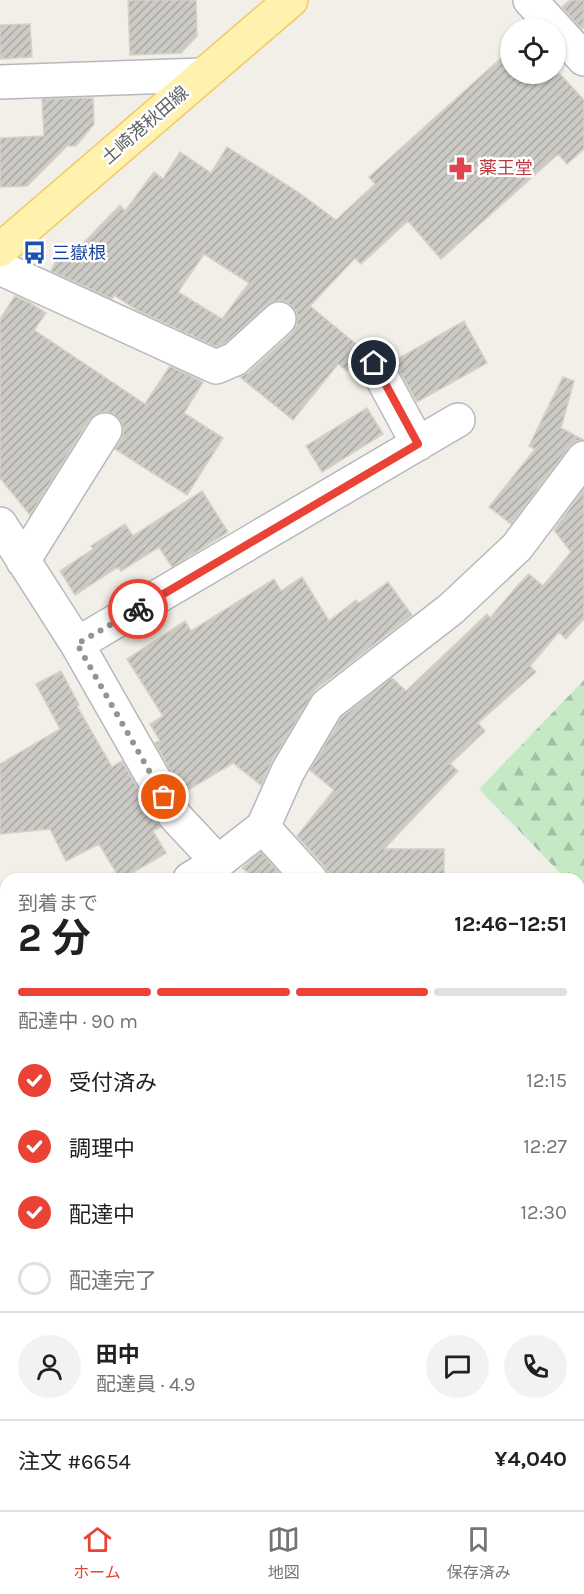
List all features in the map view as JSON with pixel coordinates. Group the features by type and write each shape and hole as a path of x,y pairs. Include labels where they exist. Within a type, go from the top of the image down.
{"main road":[{"name":"土崎港秋田線","path":"0,250 291,0"}],"street":[{"path":"530,0 584,58"},
{"path":"0,82 203,75"},
{"path":"0,268 216,367 235,359 279,319"},
{"path":"374,363 418,444"},
{"path":"77,644 458,420"},
{"path":"23,561 105,430"},
{"path":"0,524 77,644 175,816 214,870 263,827 288,771 327,705 451,609 517,547 584,458"},
{"path":"263,827 305,873"}],"green space":[{"path":"584,680 584,873 560,873 479,789"}],"building":[{"path":"128,0 196,0 197,36 181,53 130,55"},
{"path":"570,0 584,0 584,27 582,29 562,7"},
{"path":"30,24 32,57 0,59 0,25"},
{"path":"500,59 500,84 566,84 566,80 584,100 584,149 567,164 558,154 441,259 408,221 361,264 355,258 310,306 362,349 347,371 338,364 293,420 240,377 248,373 292,333 297,325 297,314 293,307 285,301 276,301 267,305 225,343 216,347 137,310 114,295 112,299 51,271 59,255 68,259 120,205 125,211 154,172 163,179 180,152 211,173 227,147 298,192 336,220 375,184 369,177","holes":["204,254 249,283 222,319 178,292"]},
{"path":"93,98 94,124 76,146 67,146 27,186 0,187 0,138 44,136 42,99"},
{"path":"15,296 46,313 34,330 145,404 170,366 203,382 184,413 223,438 187,495 115,449 124,431 122,422 114,414 105,411 89,420 30,515 0,478 0,319"},
{"path":"464,321 487,363 417,402 394,361"},
{"path":"563,377 574,381 561,428 584,440 576,441 569,447 511,524 489,507 535,449 529,446"},
{"path":"367,408 383,434 322,472 306,446"},
{"path":"584,489 584,619 566,639 559,632 530,666 536,672 478,723 485,731 450,764 458,771 384,849 444,849 444,873 328,873 297,836 334,790 310,770 341,718 392,678 406,691 487,614 490,618 529,574 543,586 571,552 554,530"},
{"path":"202,491 228,532 172,567 159,547 121,571 118,567 75,595 60,571 93,549 91,546 125,524 133,536"},
{"path":"302,577 329,621 356,600 359,603 388,582 412,615 315,690 272,761 261,785 233,763 183,793 155,743 160,741 150,724 163,716 127,659 185,621 191,631 274,579 281,591"},
{"path":"61,671 79,705 77,706 112,767 122,761 160,827 153,831 166,853 132,873 116,873 99,844 66,861 50,829 0,834 0,764 60,729 36,684"},
{"path":"261,852 280,873 249,873 242,868"}],"way so far":[{"path":"138,609 77,644 164,797"}],"place":[{"name":"薬王堂","path":"461,168"},
{"name":"三嶽根","path":"34,253"}],"route":[{"path":"138,609 418,444 374,363"}]}
